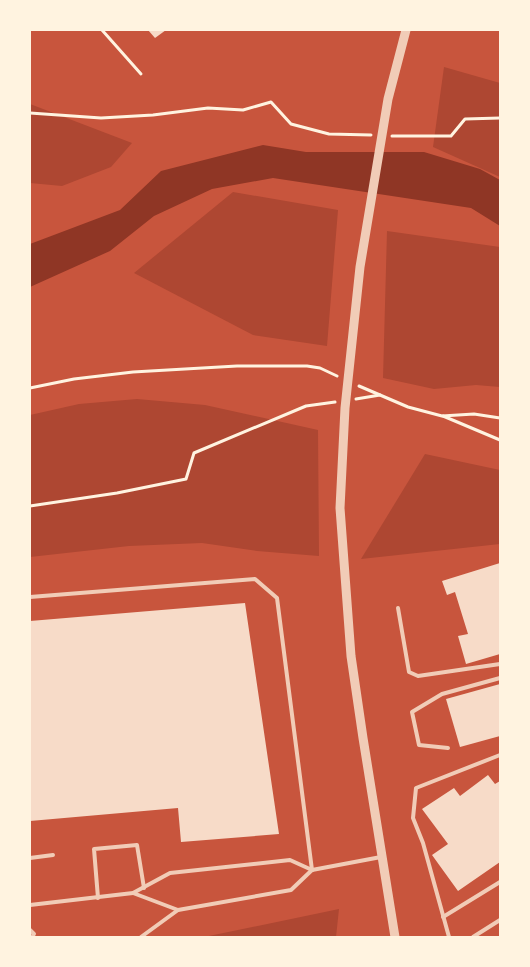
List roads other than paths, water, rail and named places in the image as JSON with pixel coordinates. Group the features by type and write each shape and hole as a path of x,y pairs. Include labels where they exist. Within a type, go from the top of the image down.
{"street":[{"path":"395,937 351,656 340,508 345,408 351,336 360,267 388,99 406,30"}],"lane":[{"path":"30,597 255,579 277,598 312,870"},
{"path":"398,608 409,672 418,676 500,664"},
{"path":"448,748 419,745 412,712 442,694 500,678"},
{"path":"449,937 423,843 413,818 416,788 500,755"},
{"path":"98,898 94,849 137,845 144,888"},
{"path":"30,858 53,855"},
{"path":"141,937 178,910 291,890 312,870 383,857"},
{"path":"30,905 133,893 170,873 290,860 312,870"},
{"path":"444,916 500,882"},
{"path":"133,893 178,910"},
{"path":"473,937 500,920"},
{"path":"30,930 33,936 40,937"}]}
